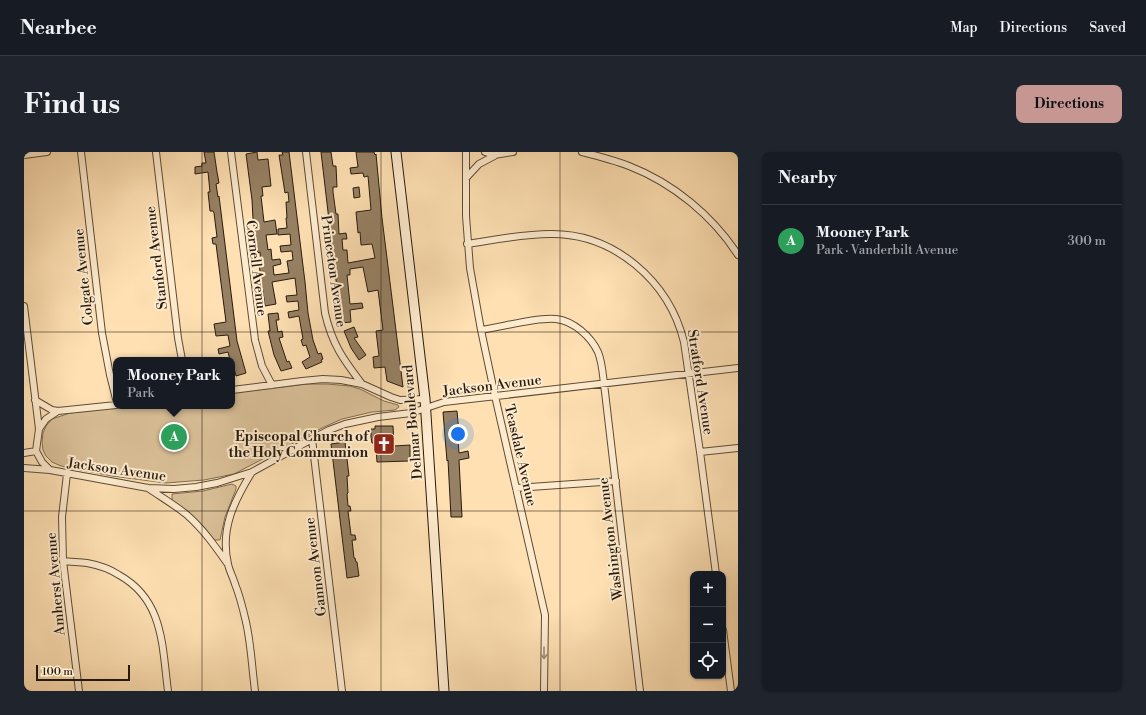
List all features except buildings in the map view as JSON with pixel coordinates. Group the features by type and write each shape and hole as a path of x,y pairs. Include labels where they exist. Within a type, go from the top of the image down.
{"main road":[{"name":"Delmar Boulevard","path":"396,152 426,409 444,691"}],"street":[{"path":"24,155 47,152"},
{"name":"Colgate Avenue","path":"81,152 102,333 113,387"},
{"name":"Stanford Avenue","path":"156,152 181,357"},
{"name":"Cornell Avenue","path":"231,152 251,318 258,354 262,366 272,385"},
{"name":"Princeton Avenue","path":"306,152 325,313 328,327 334,344 344,361 362,384"},
{"name":"Teasdale Avenue","path":"466,152 466,216 470,268 495,396 545,615 544,691"},
{"path":"485,152 496,155"},
{"path":"466,178 478,164 496,155 513,152"},
{"path":"582,152 630,166 667,185 689,200 718,229 738,255"},
{"name":"Stratford Avenue","path":"468,244 533,235 566,234 601,243 621,254 640,267 655,283 668,301 680,327 689,374 716,571"},
{"path":"24,306 39,429 36,451 24,453"},
{"name":"Washington Avenue","path":"481,330 545,319 558,319 569,323 578,329 593,344 598,353 601,362 604,384 640,691"},
{"name":"Jackson Avenue","path":"24,468 50,470 148,488 174,489 196,487 217,483 252,472 312,439 345,424 378,417 411,413 444,402 738,368"},
{"path":"235,390 323,379 341,380 362,384 400,400 425,399"},
{"path":"35,400 52,410 58,411 113,405"},
{"path":"39,429 46,419 58,411"},
{"name":"Gannon Avenue","path":"312,439 342,691"},
{"path":"700,452 738,448"},
{"name":"Jackson Avenue","path":"36,451 42,462 50,470"},
{"path":"228,564 225,544 226,529 230,514 238,495 252,472"},
{"name":"Amherst Avenue","path":"67,474 62,517 63,561 79,691"},
{"path":"516,488 616,481"},
{"path":"148,488 178,508 196,524 213,542 228,564 236,584 246,623 255,691"},
{"path":"63,561 88,563 114,572 127,579 146,597 154,610 159,625 168,691"},
{"path":"725,643 731,691"}],"shaded area":[{"path":"307,384 350,386 360,389 384,401 398,405 399,407 395,410 372,412 342,419 234,474 204,480 166,483 112,476 61,466 52,462 43,450 43,433 46,426 52,419 70,413 113,408 113,409 235,409 235,393"},
{"path":"232,484 236,486 236,489 225,517 220,540 214,540 203,526 172,500 172,494 203,491"}],"place":[{"name":"Mooney Park","path":"174,437"},
{"name":"Episcopal Church of the Holy Communion","path":"384,444"}]}
